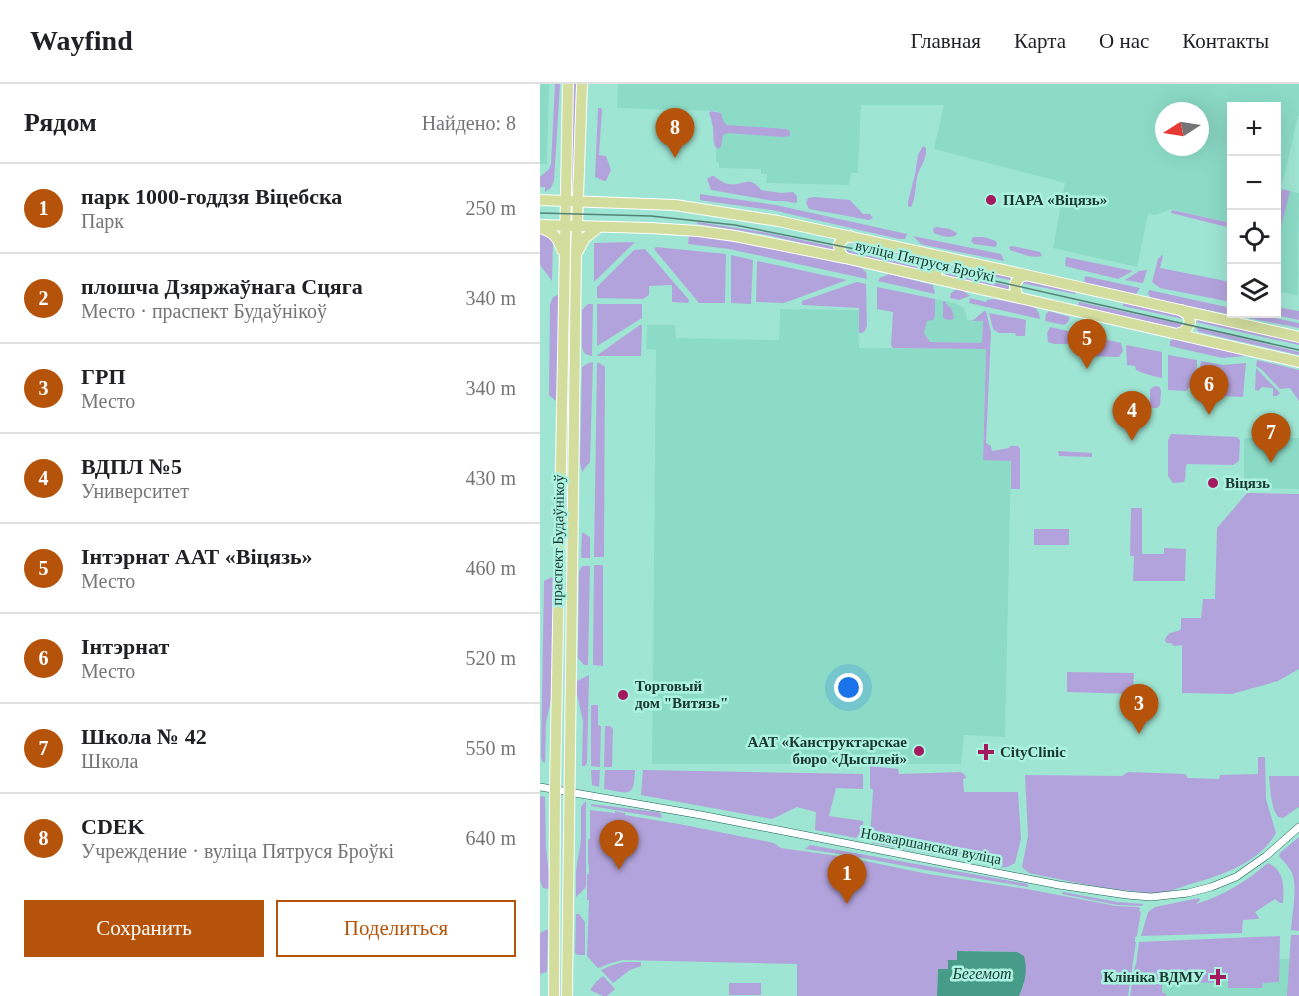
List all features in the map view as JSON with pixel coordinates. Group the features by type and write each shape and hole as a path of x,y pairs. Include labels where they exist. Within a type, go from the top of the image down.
{"main road":[{"name":"праспект Будаўнікоў","path":"554,996 555,789 568,84"},
{"name":"праспект Будаўнікоў","path":"567,996 576,254 582,84"},
{"path":"578,181 585,192 596,201"},
{"path":"540,199 554,192 565,182"},
{"name":"вуліца Пятруся Броўкі","path":"540,199 675,205 778,221 1299,337"},
{"path":"540,226 554,234 559,240 564,256"},
{"name":"вуліца Пятруся Броўкі","path":"540,226 650,228 735,236 845,258 1299,362"},
{"path":"576,254 581,242 599,227"},
{"path":"845,258 840,253 839,244 844,238 850,236"},
{"path":"928,277 937,273 939,268 939,261 933,255"},
{"path":"1020,298 1016,293 1015,285 1018,279 1026,275"},
{"path":"1177,334 1185,331 1190,323 1188,315 1181,310"},
{"path":"1198,339 1193,330 1193,324 1198,317 1203,315"}],"street":[{"path":"562,362 575,362"},
{"path":"561,492 573,492"},
{"path":"560,560 572,561"},
{"path":"557,669 571,669"},
{"name":"Новааршанская вуліца","path":"540,787 701,815 1059,885 1151,897 1188,893 1236,877 1266,856 1299,827"}],"shaded area":[{"path":"540,84 549,84 547,164 540,164"},
{"path":"555,84 560,84 554,181 551,188 545,192 545,187 540,187 540,177 551,164"},
{"path":"572,84 576,84 573,192 571,192"},
{"path":"618,84 1299,84 1299,116 1281,188 1281,102 1227,102 1227,222 1171,209 1156,215 1148,214 1137,267 1053,248 1065,183 934,149 944,105 861,105 858,173 851,173 849,185 766,183 767,174 761,174 761,169 719,168 719,163 716,162 717,111 617,108"},
{"path":"598,108 602,110 599,155 606,156 611,170 606,181 595,177"},
{"path":"711,111 721,113 727,125 786,129 790,131 790,136 728,133 723,135 721,147 717,149 709,113"},
{"path":"923,146 926,148 925,156 917,177 911,207 908,206 908,202 918,155"},
{"path":"712,176 728,184 749,182 757,185 761,190 793,192 797,196 797,202 774,201 711,190 707,179"},
{"path":"1282,189 1290,191 1281,228 1281,210"},
{"path":"1290,191 1299,193 1298,295 1281,292 1281,228"},
{"path":"700,194 776,205 907,234 905,239 899,239 772,210 700,200"},
{"path":"808,198 850,200 863,214 870,214 873,218 869,220 809,209 806,203"},
{"path":"1172,210 1227,222 1227,227 1171,213"},
{"path":"698,222 835,247 836,251 767,235 697,224"},
{"path":"936,227 950,229 957,233 951,237 942,236 934,233 933,229"},
{"path":"540,232 550,232 553,241 552,281 540,265"},
{"path":"689,235 730,240 860,267 866,272 867,279 729,249 688,244"},
{"path":"913,236 1001,254 1004,261 921,244"},
{"path":"973,237 984,237 996,241 997,245 995,247 974,244 971,241"},
{"path":"848,240 932,259 935,263 845,242"},
{"path":"635,242 594,282 594,243"},
{"path":"656,247 726,254 725,303 699,303 654,249"},
{"path":"1009,247 1040,252 1042,256 1018,253 1010,250"},
{"path":"645,249 689,300 688,303 672,302 672,285 649,286 649,295 643,299 597,298 597,287 634,250"},
{"path":"842,249 933,269 929,272 844,252"},
{"path":"731,255 753,260 751,304 731,303"},
{"path":"1163,256 1160,268 1227,281 1227,301 1160,288 1152,282 1158,259"},
{"path":"1066,257 1133,271 1118,279 1065,266"},
{"path":"757,261 847,280 784,303 756,302"},
{"path":"949,262 1011,276 1010,280 946,266"},
{"path":"1147,270 1143,283 1125,280 1139,271"},
{"path":"945,271 1009,286 1008,290 946,275"},
{"path":"889,274 933,285 935,294 878,281"},
{"path":"1085,276 1140,288 1133,295 1084,283"},
{"path":"1025,280 1076,291 1075,294 1021,283"},
{"path":"857,282 866,284 867,326 862,333 859,333 859,308 802,305 802,301"},
{"path":"877,287 935,299 935,316 933,320 927,321 924,333 930,342 982,343 983,321 972,321 986,311 991,332 986,443 991,446 992,451 1018,446 1020,449 1020,489 1011,489 1011,461 983,460 986,350 893,348 891,345 893,312 877,309"},
{"path":"957,289 970,296 959,300 950,298 951,293"},
{"path":"1149,290 1227,307 1227,314 1157,300 1148,294"},
{"path":"558,295 561,311 556,401 549,395 550,304 553,297"},
{"path":"970,298 986,302 994,299 1032,306 1038,311 1040,319 969,303"},
{"path":"935,299 963,307 967,320 983,321 982,343 930,342 924,333 927,320 935,316"},
{"path":"943,301 952,309 954,318 951,320 943,317"},
{"path":"1079,302 1186,325 1182,329 1078,306"},
{"path":"1124,302 1184,314 1188,320 1123,306"},
{"path":"588,304 593,304 592,356 585,353 582,347 582,310"},
{"path":"597,304 642,304 642,318 597,346"},
{"path":"1281,308 1299,311 1299,320 1281,316"},
{"path":"780,309 859,310 859,348 986,350 983,459 1011,461 1005,737 964,735 961,764 652,764 656,350 646,349 647,325 675,325 676,338 779,340"},
{"path":"1049,311 1070,317 1068,322 1064,325 1045,321"},
{"path":"989,313 1026,320 1025,336 1016,336 1015,333 999,333 993,329"},
{"path":"1248,318 1275,318 1299,323 1299,328"},
{"path":"1200,319 1299,342 1299,345 1196,322"},
{"path":"642,325 641,356 596,356"},
{"path":"1050,327 1121,343 1123,351 1119,357 1087,356 1071,344 1048,342 1047,333"},
{"path":"1195,327 1299,352 1299,355 1199,332"},
{"path":"1173,339 1245,353 1245,356 1222,358 1170,346 1170,341"},
{"path":"1126,345 1162,352 1162,378 1142,373 1136,370 1135,366 1127,365"},
{"path":"1168,355 1197,360 1196,386 1191,386 1186,391 1168,390"},
{"path":"1257,360 1299,370 1299,401 1290,388 1280,389 1256,366"},
{"path":"1201,361 1223,365 1246,363 1243,397 1200,395"},
{"path":"593,362 590,462 582,472 580,462 582,367"},
{"path":"597,363 605,367 604,557 594,557"},
{"path":"1256,368 1280,393 1277,396 1273,396 1273,388 1262,387 1258,391 1255,390"},
{"path":"1155,386 1160,387 1160,405 1157,408 1135,407 1136,402 1148,403 1150,401 1150,389"},
{"path":"1171,434 1237,437 1240,440 1239,461 1233,465 1187,464 1184,482 1173,483 1168,476 1168,440"},
{"path":"1244,438 1299,438 1299,489 1244,488"},
{"path":"1058,451 1092,453 1092,457 1059,456"},
{"path":"1247,493 1299,494 1299,669 1278,681 1232,694 1182,693 1182,645 1174,646 1167,643 1166,637 1181,629 1181,618 1201,618 1203,599 1215,599 1217,528"},
{"path":"1131,508 1142,508 1142,554 1164,554 1164,548 1186,549 1185,581 1133,581 1134,556 1130,556"},
{"path":"1034,529 1069,529 1069,545 1034,545"},
{"path":"582,532 590,537 590,558 581,557"},
{"path":"594,565 603,565 603,666 593,665"},
{"path":"582,566 590,566 588,665 584,665 578,658 579,572"},
{"path":"554,576 551,700 546,722 545,763 541,756 544,581"},
{"path":"1067,672 1134,673 1133,694 1067,692"},
{"path":"589,675 587,763 582,766 583,721 577,695 577,681"},
{"path":"591,705 598,705 598,725 601,726 600,767 591,766"},
{"path":"605,726 613,729 612,767 604,767"},
{"path":"1258,757 1265,757 1266,799 1276,833 1259,853 1237,867 1174,890 1154,893 1068,881 1029,873 1022,867 1028,836 1025,775 1122,776 1128,772 1185,774 1188,778 1219,779 1220,775 1258,774"},
{"path":"870,766 898,769 899,774 961,772 966,778 963,779 964,792 1018,792 1021,839 1015,863 999,867 977,856 972,861 872,843 870,838 873,790 870,788"},
{"path":"591,770 600,770 599,787 592,785"},
{"path":"605,770 635,770 631,790 625,792 604,789"},
{"path":"643,770 863,774 863,789 836,788 829,816 863,821 864,835 856,838 815,830 816,812 797,807 772,819 641,795"},
{"path":"1269,776 1299,776 1299,807 1283,818 1278,817 1274,810"},
{"path":"540,796 545,797 549,889 543,888 540,881"},
{"path":"586,801 586,887 576,897 581,808"},
{"path":"591,804 658,812 662,818 591,806"},
{"path":"590,810 615,813 615,811 625,813 625,815 774,843 781,848 845,857 928,874 1027,889 1116,906 1140,908 1128,996 1019,996 1024,984 1017,952 958,951 957,961 948,969 938,969 937,996 797,996 797,964 623,960 598,968 587,956"},
{"path":"1299,837 1299,931 1291,930 1293,876 1279,856"},
{"path":"810,845 1028,884 1028,887 805,849"},
{"path":"1268,863 1278,870 1282,880 1283,903 1275,899 1255,912 1258,919 1243,920 1242,933 1141,936 1148,912 1155,907 1199,898 1196,904 1206,901 1252,876"},
{"path":"1063,892 1117,902 1143,904 1142,906 1117,905 1062,894"},
{"path":"576,914 579,914 585,922 585,955 577,955 575,952"},
{"path":"548,929 547,972 540,974 540,933"},
{"path":"1291,935 1299,935 1299,996 1287,996"},
{"path":"1280,936 1279,982 1263,983 1262,988 1228,988 1228,975 1216,975 1215,983 1162,981 1162,993 1167,996 1130,996 1139,942"},
{"name":"Клініка ВДМУ","path":"1148,956 1290,959 1288,996 1147,996"},
{"path":"623,962 641,962 641,966 630,970 613,983 601,970 610,966"},
{"path":"603,976 615,989 607,996 590,990"},
{"path":"729,983 761,983 761,995 729,995"}],"water":[{"name":"Бегемот","path":"957,951 1017,952 1024,956 1025,976 1019,996 937,996 938,969 948,969 948,960 957,960"}],"tram line":[{"path":"540,213 651,216 735,225 850,248 1299,350"}],"place":[{"name":"CDEK","path":"675,158"},
{"name":"ПАРА «Віцязь»","path":"991,200"},
{"name":"Інтэрнат ААТ «Віцязь»","path":"1087,369"},
{"name":"Інтэрнат","path":"1209,415"},
{"name":"ВДПЛ №5","path":"1132,441"},
{"name":"Школа № 42","path":"1271,463"},
{"name":"Віцязь","path":"1213,483"},
{"name":"Торговый дом \"Витязь\"","path":"623,695"},
{"name":"ГРП","path":"1139,734"},
{"name":"ААТ «Канструктарскае бюро «Дысплей»","path":"919,751"},
{"name":"CityClinic","path":"986,752"},
{"name":"плошча Дзяржаўнага Сцяга","path":"619,870"},
{"name":"парк 1000-годдзя Віцебска","path":"847,904"},
{"name":"Клініка ВДМУ","path":"1218,977"}]}
